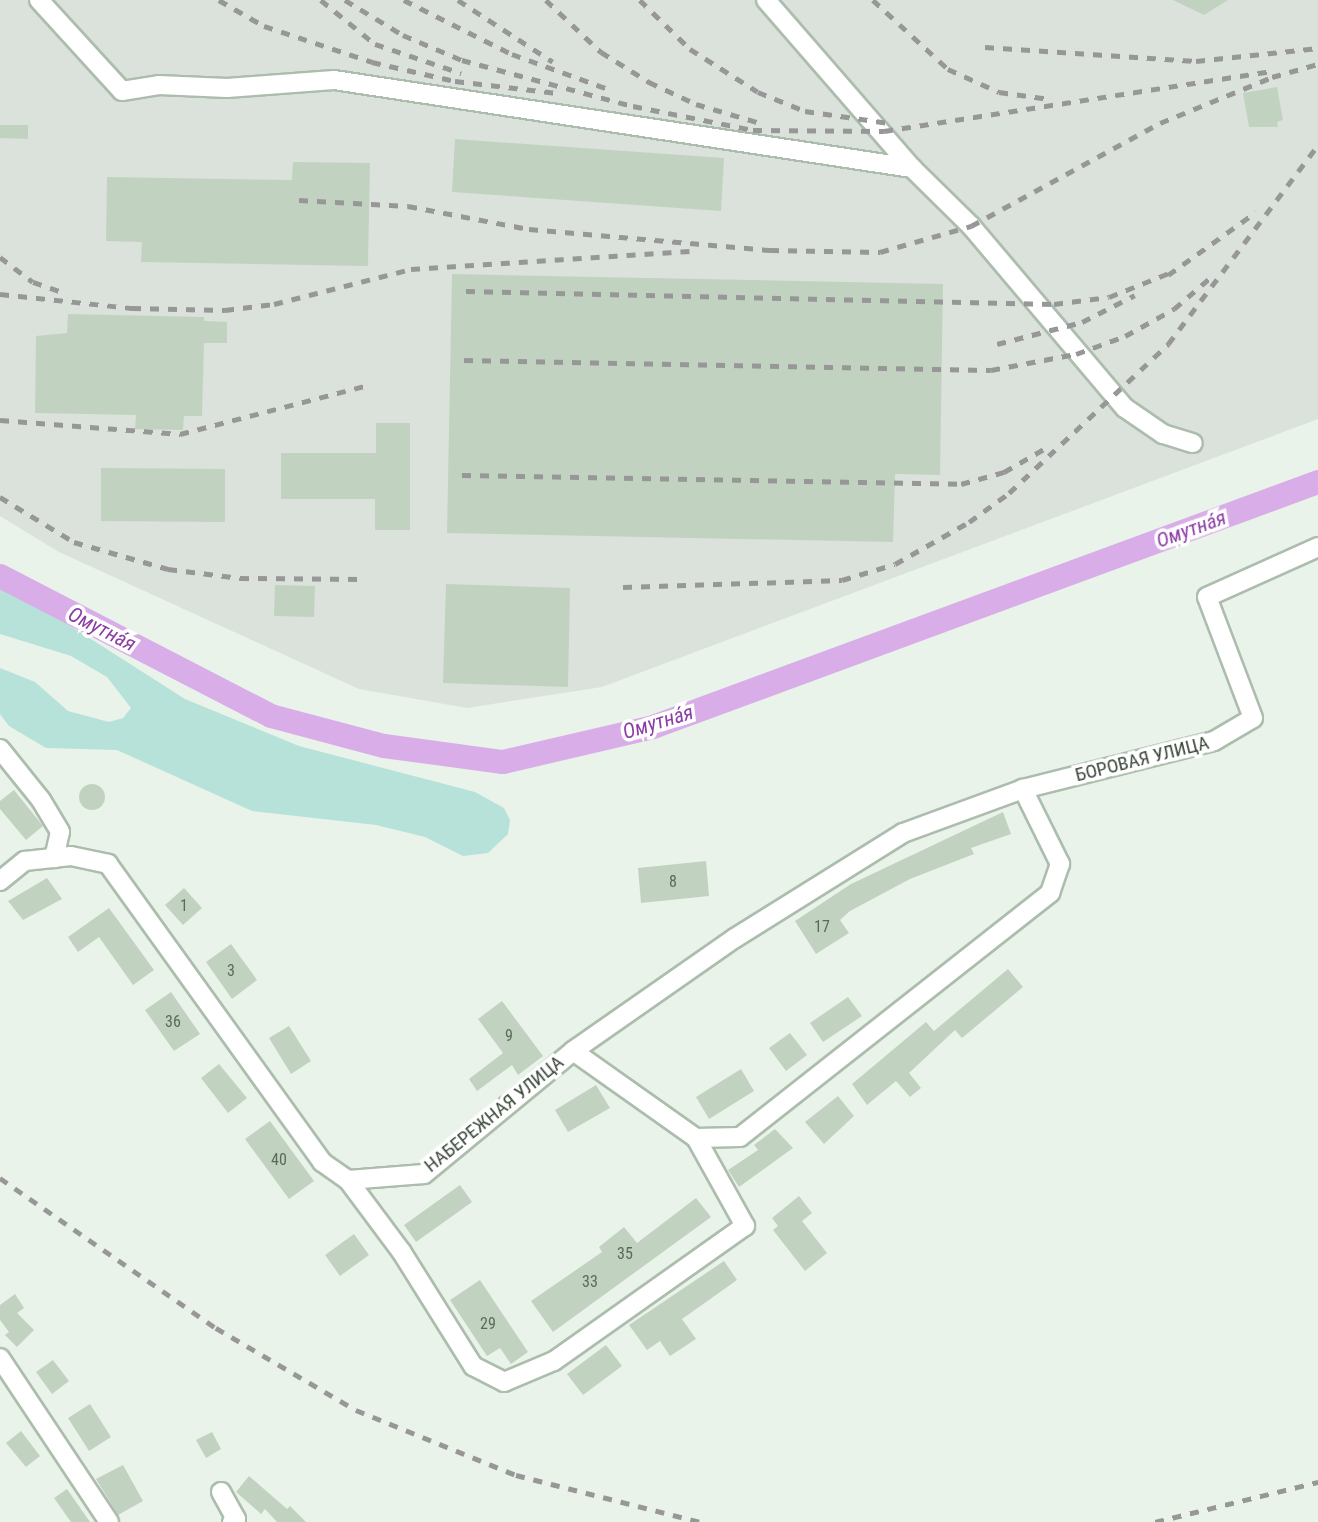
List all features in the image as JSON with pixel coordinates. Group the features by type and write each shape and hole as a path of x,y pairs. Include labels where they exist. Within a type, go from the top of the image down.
{"street":[{"path":"39,0 122,92 159,85 227,88 334,80 912,168"},
{"path":"766,0 912,168 985,242 1125,408 1164,434 1193,443"},
{"name":"БОРОВАЯ УЛИЦА","path":"1023,789 1214,741 1253,718 1207,597 1318,547"},
{"path":"0,749 41,800 60,832 54,858"},
{"path":"696,1138 740,1137 1050,894 1060,864 1023,789"},
{"name":"НАБЕРЕЖНАЯ УЛИЦА","path":"348,1180 424,1174 573,1051 734,938 903,833 1023,789"},
{"path":"0,881 25,861 71,856 108,864 321,1162 348,1180 401,1251 473,1366 504,1381 554,1360 745,1226 696,1138 573,1051"},
{"path":"0,1358 109,1522"},
{"path":"222,1492 236,1519 232,1522"}],"shaded area":[{"path":"0,0 1318,0 1318,419 602,687 467,708 359,689 59,552 0,516"},
{"path":"0,581 185,699 299,746 475,792 504,808 510,820 508,834 488,853 463,856 425,837 376,825 252,811 117,750 46,748 9,726 0,714 0,668 35,682 68,711 109,722 123,718 131,708 107,677 71,656 0,634"}],"building":[{"path":"1173,0 1228,0 1204,15"},
{"path":"1277,87 1283,120 1277,122 1278,127 1249,127 1243,93"},
{"path":"0,125 28,125 28,139 0,138"},
{"path":"455,139 724,158 721,211 452,192"},
{"path":"293,162 370,163 368,266 141,262 142,242 106,241 107,177 292,180"},
{"path":"452,274 943,284 940,475 895,474 893,542 447,533"},
{"path":"68,314 204,317 204,321 227,322 227,343 204,343 202,416 184,416 183,430 135,429 136,415 35,413 36,336 67,333"},
{"path":"376,423 410,423 410,530 375,530 375,499 281,499 281,453 376,453"},
{"path":"101,468 225,469 225,522 101,521"},
{"path":"446,584 570,588 568,687 443,683"},
{"path":"275,585 315,586 314,617 274,616"},
{"path":"92,784 101,788 105,797 101,806 92,810 83,806 79,797 83,788"},
{"path":"14,790 43,826 26,840 0,809 0,801"},
{"path":"1003,812 1011,834 971,848 974,854 910,879 850,911 840,920 849,933 816,954 795,921 851,884"},
{"path":"706,861 709,896 641,903 638,868"},
{"path":"47,878 62,899 23,920 8,901"},
{"path":"184,888 202,908 183,925 165,905"},
{"path":"109,908 154,970 133,985 99,937 78,952 68,937"},
{"path":"231,944 257,980 232,999 206,962"},
{"path":"1008,969 1023,987 962,1038 955,1030 909,1073 921,1088 910,1097 896,1081 867,1105 852,1084 926,1022 934,1031"},
{"path":"171,992 200,1034 174,1051 145,1010"},
{"path":"848,997 862,1016 823,1042 810,1023"},
{"path":"502,1001 543,1056 518,1075 512,1065 477,1091 469,1079 503,1053 478,1019"},
{"path":"289,1026 311,1061 291,1074 269,1038"},
{"path":"790,1033 807,1055 786,1071 769,1048"},
{"path":"219,1064 247,1098 228,1113 201,1078"},
{"path":"741,1069 754,1091 709,1119 696,1097"},
{"path":"596,1085 610,1108 568,1132 555,1110"},
{"path":"838,1096 854,1116 824,1144 805,1122"},
{"path":"270,1121 314,1181 289,1199 245,1139"},
{"path":"775,1129 793,1148 739,1187 728,1170 758,1150 754,1145"},
{"path":"460,1185 472,1202 416,1242 404,1225"},
{"path":"799,1196 812,1213 802,1221 827,1253 805,1271 773,1230 778,1226 772,1218"},
{"path":"696,1198 711,1217 553,1332 531,1301 602,1252 599,1247 624,1227 637,1243"},
{"path":"354,1234 369,1255 340,1276 325,1255"},
{"path":"724,1261 737,1280 682,1319 696,1339 670,1356 660,1341 647,1350 629,1325"},
{"path":"480,1280 528,1352 511,1364 500,1348 487,1356 450,1300"},
{"path":"15,1294 24,1308 17,1313 34,1330 17,1347 5,1335 9,1332 0,1320 0,1305"},
{"path":"606,1345 622,1366 583,1395 567,1374"},
{"path":"53,1360 69,1381 52,1394 36,1372"},
{"path":"90,1404 111,1437 89,1451 68,1418"},
{"path":"21,1431 40,1456 26,1467 6,1443"},
{"path":"212,1432 221,1449 206,1458 196,1440"},
{"path":"123,1465 143,1501 118,1515 96,1479"},
{"path":"249,1476 287,1509 290,1506 306,1522 277,1522 265,1509 261,1514 236,1492"},
{"path":"67,1489 90,1522 71,1522 54,1498"}],"waterway":[{"name":"Омутна́я","path":"0,576 271,716 384,746 503,762 653,727 1318,482"}],"railway":[{"path":"219,0 264,26 372,62 455,81 557,93"},
{"path":"321,0 375,44 461,73"},
{"path":"345,0 403,35 462,60 633,106 753,130 884,131 1270,71"},
{"path":"404,0 512,54 608,89"},
{"path":"458,0 553,62"},
{"path":"546,0 601,52 649,82 696,104 757,122"},
{"path":"640,0 690,49 758,92 805,111 889,123"},
{"path":"873,0 948,69 999,92 1050,99"},
{"path":"985,47 1196,61 1318,48"},
{"path":"299,200 408,206 529,229 770,250 880,252 971,226 1160,123 1272,77 1318,64"},
{"path":"623,587 842,580 895,564 969,522 1009,493 1168,344 1318,145"},
{"path":"1168,275 1256,212"},
{"path":"0,294 132,308 225,310 274,304 411,269 693,251"},
{"path":"0,257 33,282 67,294"},
{"path":"466,291 1054,304 1109,297 1174,271"},
{"path":"464,360 991,370 1076,354 1125,336 1174,309 1211,277"},
{"path":"997,344 1082,322 1135,295"},
{"path":"0,420 180,434 368,385"},
{"path":"462,475 961,484 1004,472 1049,446"},
{"path":"0,497 74,542 168,569 240,578 362,579"},
{"path":"0,1178 216,1328 356,1410 516,1475 701,1522"},
{"path":"1155,1522 1318,1482"}]}
